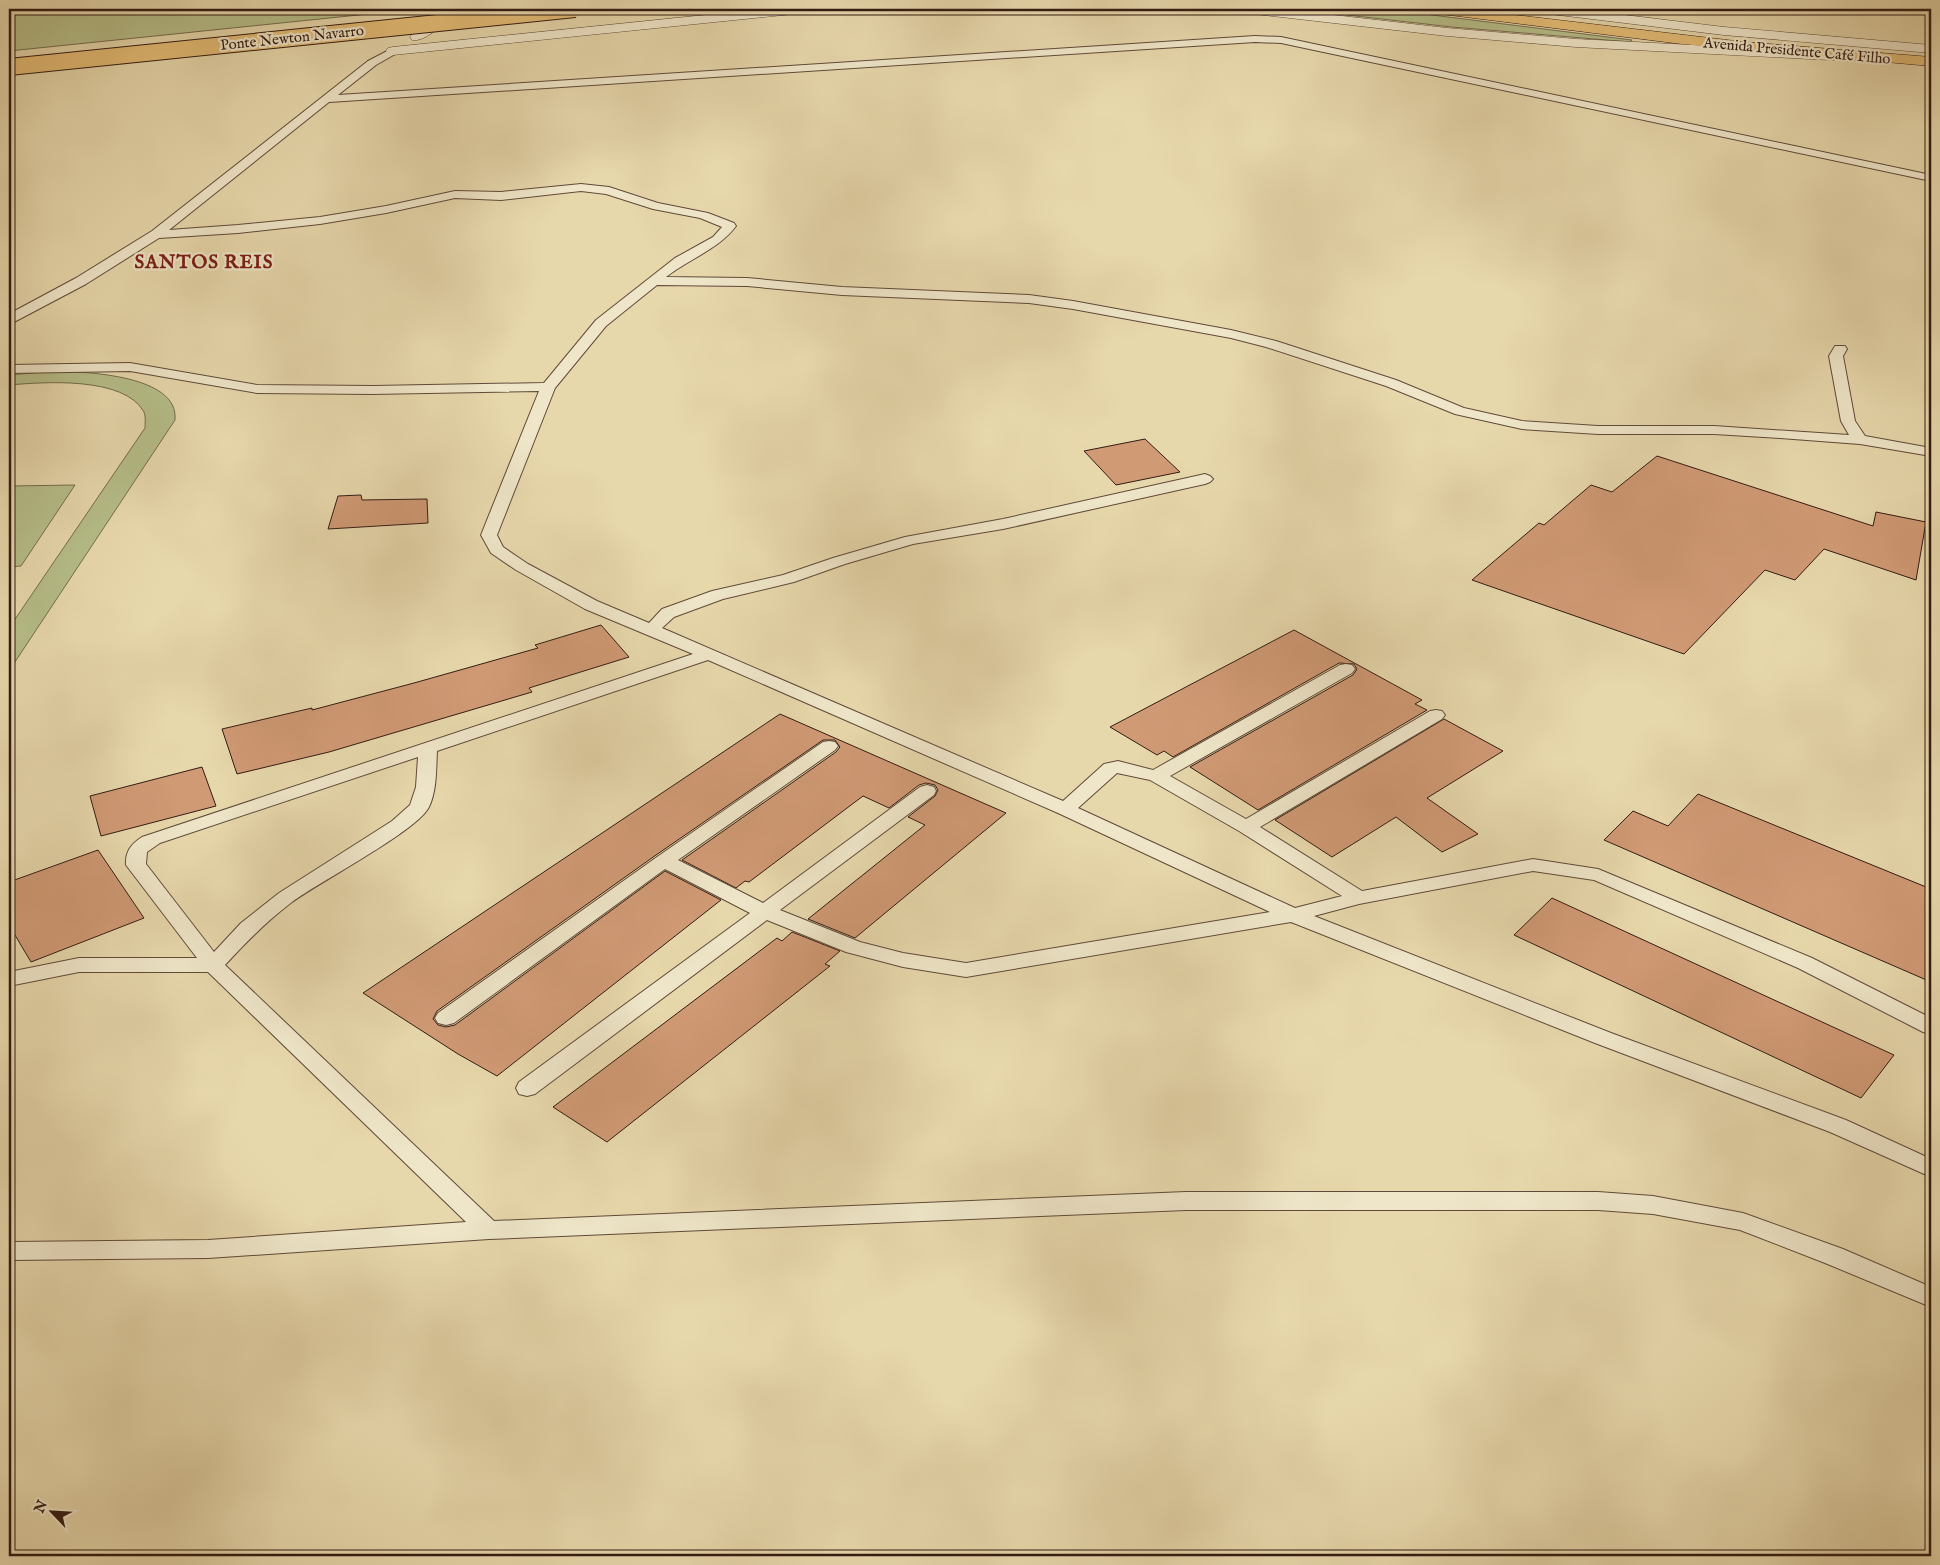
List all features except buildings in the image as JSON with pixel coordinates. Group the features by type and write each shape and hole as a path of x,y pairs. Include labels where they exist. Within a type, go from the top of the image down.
{"main road":[{"name":"Ponte Newton Navarro","path":"9,63 536,9"},
{"name":"Ponte Newton Navarro","path":"9,67 575,9"},
{"path":"1433,9 1665,35"},
{"path":"1494,9 1665,35"},
{"name":"Avenida Presidente Café Filho","path":"1665,35 1854,57 1931,62"},
{"name":"Avenida Presidente Café Filho","path":"1665,35 1931,50"}],"street":[{"path":"393,51 422,34 450,9"},
{"path":"393,51 803,9"},
{"path":"1246,9 1447,32 1576,43 1854,57"},
{"path":"1542,9 1724,31 1931,50"}],"lane":[{"path":"326,99 1170,43 1255,39 1281,40 1931,178"},
{"path":"9,319 80,281 156,234 372,62 393,51"},
{"path":"156,234 216,232 304,222 376,212 430,199 467,194 498,196 592,188 624,195 646,204 714,217 730,226 717,240 679,261 601,323 548,387 489,535 497,550 590,605 709,654 1065,809 1292,914 1603,1038 1838,1126 1931,1169"},
{"path":"654,281 747,282 842,291 1019,298 1074,305 1221,332 1271,344 1391,383 1460,410 1522,425 1628,431 1714,430 1860,440 1931,452"},
{"path":"1840,349 1836,356 1848,421 1860,440"},
{"path":"9,369 130,368 257,389 374,390 548,387"},
{"path":"651,630 668,614 718,595 788,579 839,560 911,540 1002,524 1206,479"},
{"path":"489,1230 213,965 136,865 135,855 140,847 153,839 709,654"},
{"path":"1156,776 1346,669"},
{"path":"1246,826 1436,715"},
{"path":"446,1018 664,860 829,746"},
{"path":"9,979 78,965 213,965 248,928 286,897 400,825 419,807 424,788 428,748"},
{"path":"1065,809 1111,768 1118,767 1156,776 1246,826 1359,898"},
{"path":"527,1088 927,791"},
{"path":"664,860 765,912 853,947 904,960 966,970 1292,914 1359,898 1533,864 1598,875 1805,964 1931,1027"},
{"path":"9,1251 208,1250 489,1230 1186,1201 1598,1201 1652,1204 1743,1222 1834,1256 1931,1297"}],"green space":[{"path":"9,9 417,9 9,51"},
{"path":"1294,9 1384,9 1632,40 1630,42 1452,27"},
{"path":"55,371 108,375 147,385 162,394 172,405 175,420 9,671 9,628 145,428 144,412 134,400 119,392 82,384 42,383 9,385 9,375"},
{"path":"75,485 21,566 9,567 9,486"}],"district":[{"name":"SANTOS REIS","path":"204,263"}]}
